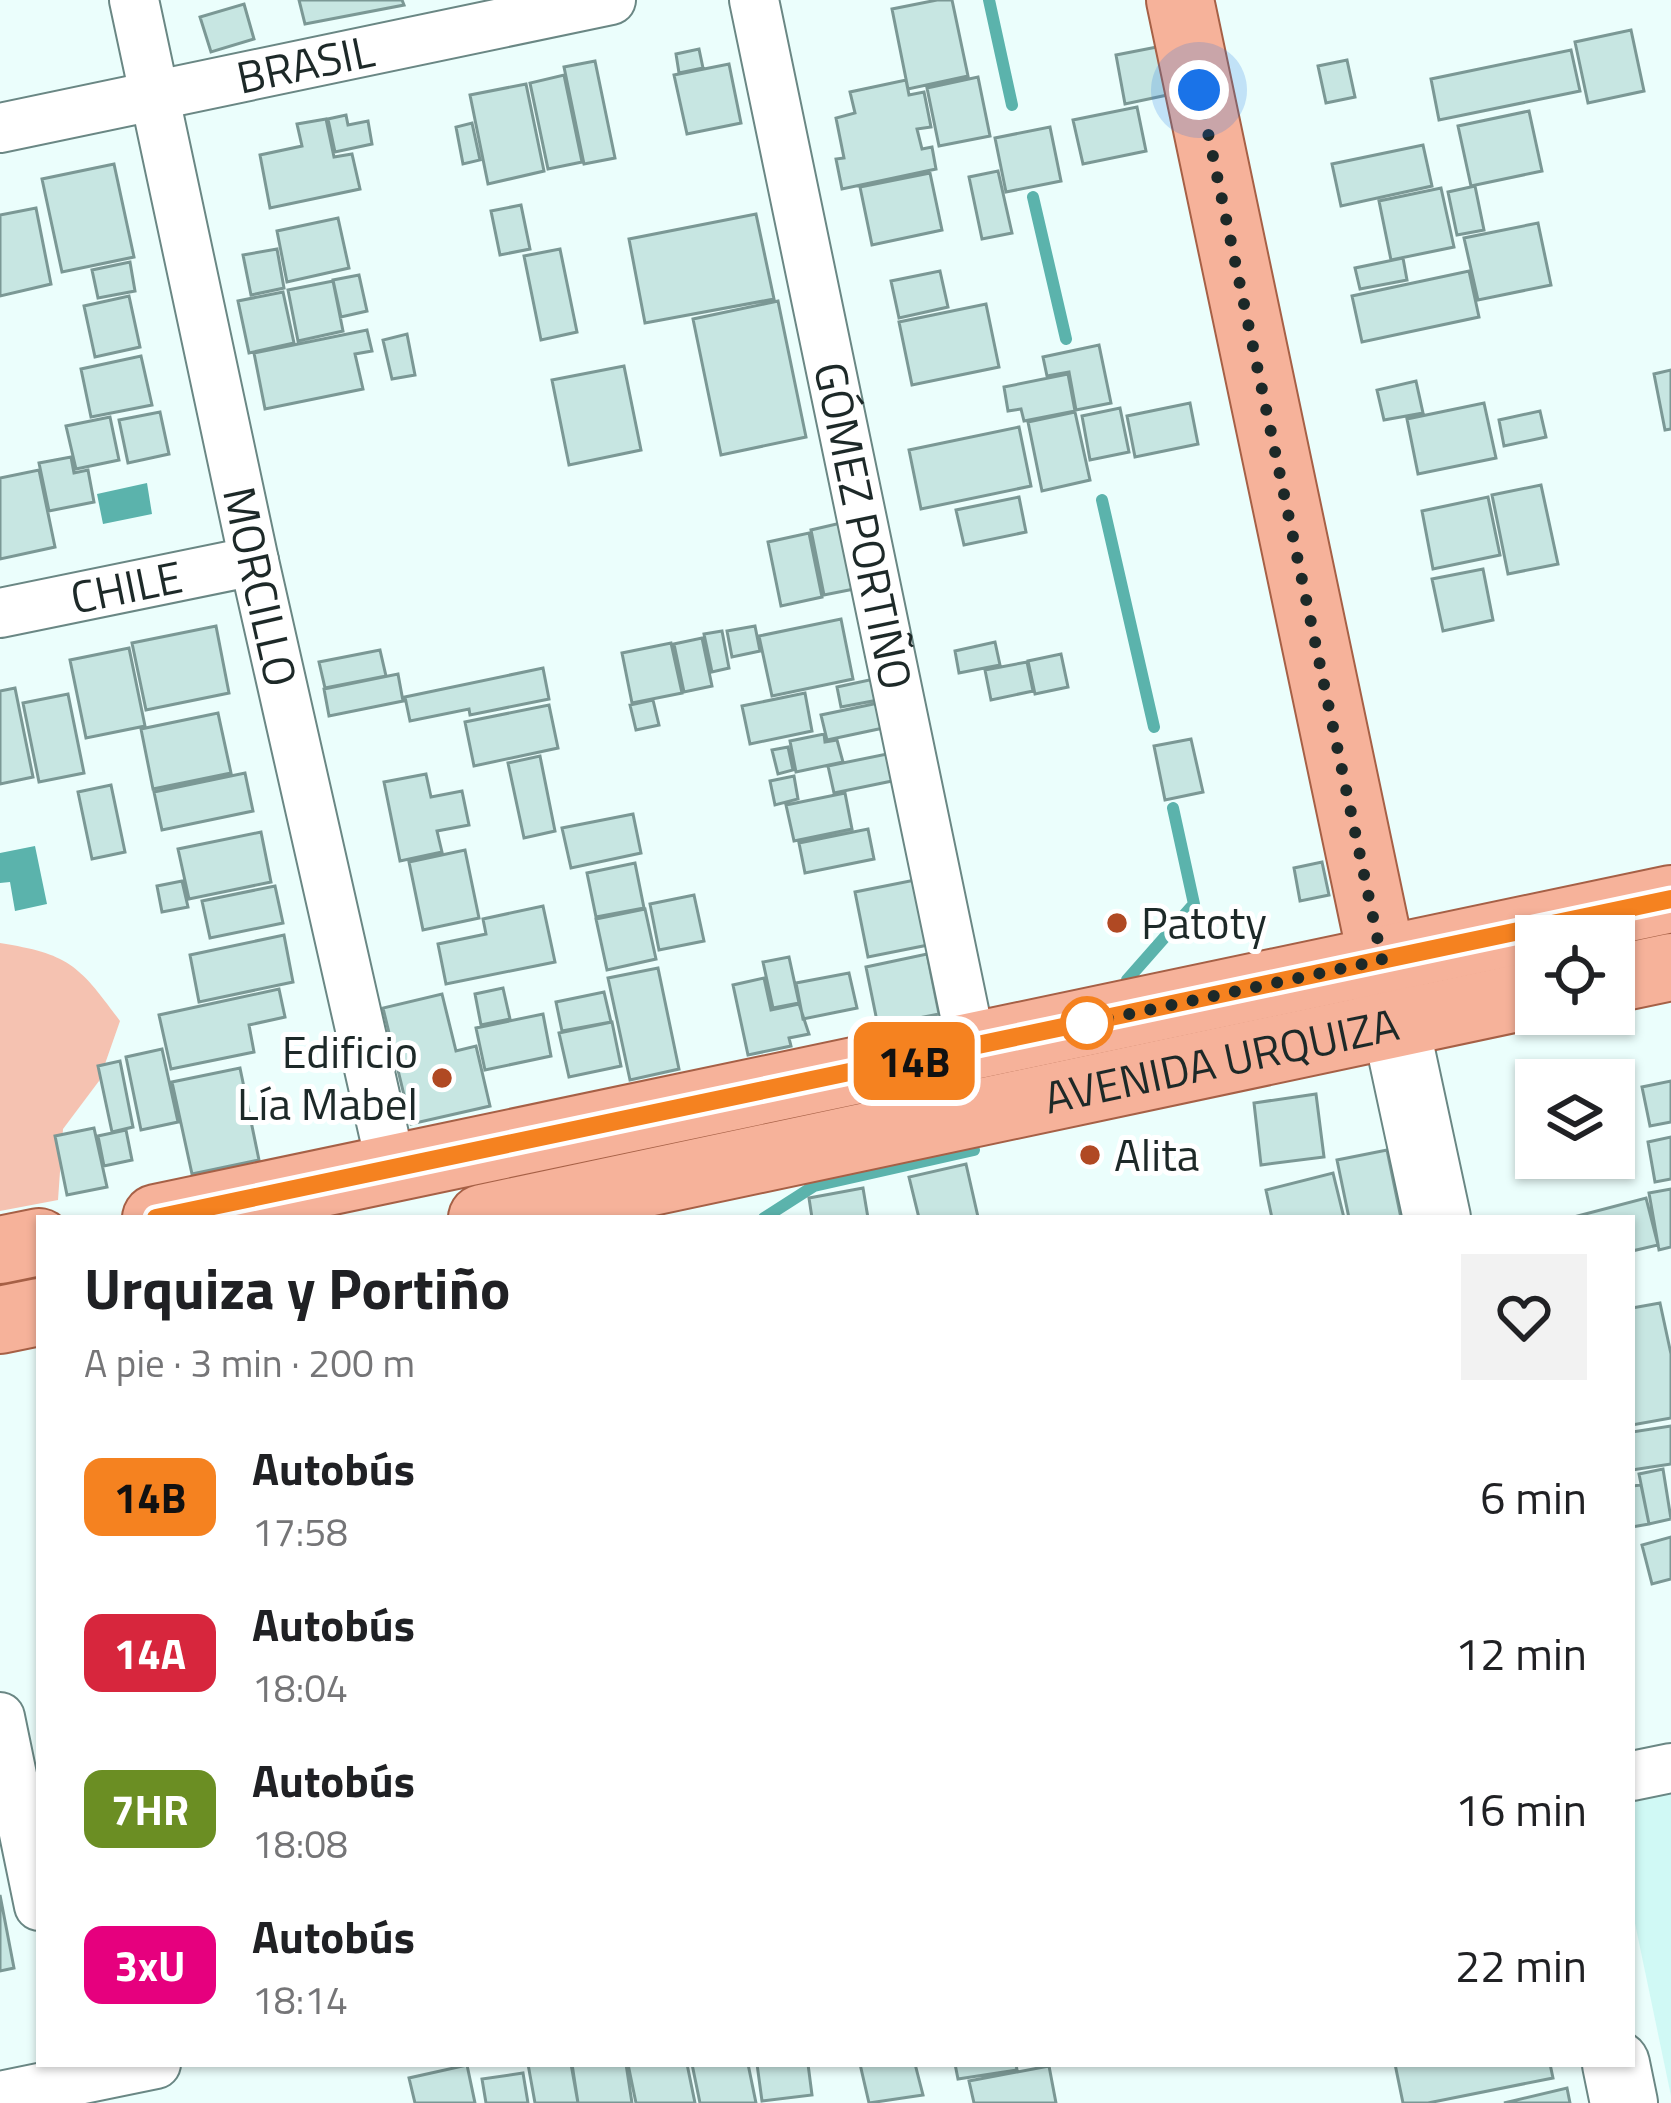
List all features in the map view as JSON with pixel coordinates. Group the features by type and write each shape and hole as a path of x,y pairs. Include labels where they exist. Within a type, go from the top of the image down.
{"main road":[{"path":"1180,0 1436,1215"},
{"name":"AVENIDA URQUIZA","path":"171,1215 1671,899"},
{"path":"1635,975 1671,967"},
{"name":"AVENIDA URQUIZA","path":"511,1215 656,1200 1515,998"},
{"path":"0,1250 36,1243"},
{"path":"0,1320 36,1313"},
{"path":"1617,2067 1624,2103"}],"street":[{"name":"MORCILLO","path":"134,0 254,562 392,1170"},
{"name":"BRASIL","path":"0,128 611,0"},
{"name":"GÓMEZ PORTIÑO","path":"754,0 972,1049"},
{"name":"CHILE","path":"0,613 254,562"},
{"path":"639,1118 656,1200"},
{"path":"0,1718 36,1892"},
{"path":"1635,1775 1671,1768"},
{"path":"0,2096 74,2072 125,2067"}],"shaded area":[{"path":"0,943 42,952 70,965 120,1021 99,1081 63,1129 58,1200 0,1211"},
{"path":"1671,1786 1671,2096 1635,1923 1635,1793"}],"water":[{"path":"147,483 152,514 103,524 97,494"},
{"path":"35,846 47,904 15,911 10,882 0,883 0,853"}],"building":[{"path":"299,0 402,0 404,5 305,24"},
{"path":"952,0 968,76 908,89 892,9"},
{"path":"244,4 254,39 211,52 200,17"},
{"path":"1631,30 1644,91 1588,103 1575,42"},
{"path":"1162,46 1172,94 1125,104 1116,55"},
{"path":"699,49 703,68 679,73 676,54"},
{"path":"1571,50 1580,91 1439,120 1431,79"},
{"path":"1347,60 1355,97 1326,103 1318,66"},
{"path":"595,61 615,158 584,164 564,67"},
{"path":"729,64 741,123 687,134 674,75"},
{"path":"564,75 582,162 548,169 530,83"},
{"path":"978,77 990,136 939,146 927,88"},
{"path":"906,80 909,95 924,92 931,127 917,129 922,149 932,147 936,169 842,189 836,159 844,158 836,118 855,113 850,92"},
{"path":"526,84 544,171 488,184 470,95"},
{"path":"1137,107 1146,151 1083,164 1073,120"},
{"path":"1529,111 1542,171 1471,186 1458,126"},
{"path":"346,115 348,125 368,121 372,144 335,152 328,119"},
{"path":"326,119 334,157 352,154 360,189 270,208 260,155 302,146 297,124"},
{"path":"472,123 480,160 463,164 456,127"},
{"path":"1050,127 1061,181 1006,192 995,138"},
{"path":"1423,145 1432,186 1341,206 1332,164"},
{"path":"114,164 134,257 62,272 42,179"},
{"path":"998,171 1012,233 982,239 969,177"},
{"path":"930,173 942,230 872,245 860,187"},
{"path":"1475,186 1484,230 1457,235 1448,192"},
{"path":"1441,188 1454,247 1391,260 1379,201"},
{"path":"521,205 530,249 500,255 491,211"},
{"path":"36,208 51,284 0,296 0,215"},
{"path":"756,214 774,299 645,323 629,239"},
{"path":"338,218 349,268 287,282 277,231"},
{"path":"1538,223 1551,285 1478,300 1464,238"},
{"path":"277,249 284,288 251,295 243,255"},
{"path":"560,249 577,332 541,340 524,256"},
{"path":"1403,258 1407,280 1360,289 1355,268"},
{"path":"130,262 135,291 98,298 92,270"},
{"path":"940,271 948,307 899,318 891,281"},
{"path":"1469,271 1479,317 1362,342 1352,296"},
{"path":"359,275 367,311 341,317 333,280"},
{"path":"333,281 343,331 298,341 288,290"},
{"path":"283,292 294,343 249,353 238,301"},
{"path":"129,296 140,347 95,357 84,306"},
{"path":"778,301 806,437 721,455 693,319"},
{"path":"986,304 999,367 912,385 899,322"},
{"path":"367,330 372,351 355,354 363,389 265,409 254,353"},
{"path":"407,334 415,375 392,379 383,340"},
{"path":"1099,345 1111,403 1076,410 1069,372 1047,376 1043,357"},
{"path":"141,356 152,405 91,417 81,369"},
{"path":"624,366 641,450 569,465 552,380"},
{"path":"1671,370 1671,429 1665,430 1654,374"},
{"path":"1068,374 1075,411 1024,421 1021,409 1008,411 1004,387"},
{"path":"1416,381 1423,413 1384,420 1377,390"},
{"path":"1190,403 1198,444 1135,457 1127,416"},
{"path":"1484,403 1496,458 1418,474 1407,419"},
{"path":"1120,408 1129,452 1090,460 1082,416"},
{"path":"1540,411 1546,437 1504,446 1499,420"},
{"path":"160,412 169,454 128,463 119,420"},
{"path":"1075,412 1090,480 1042,491 1028,422"},
{"path":"110,417 119,460 76,469 66,426"},
{"path":"1019,427 1031,486 921,509 909,450"},
{"path":"71,457 74,473 88,470 94,502 49,511 39,463"},
{"path":"39,470 55,547 0,559 0,478"},
{"path":"1541,485 1558,564 1508,574 1492,495"},
{"path":"1019,497 1026,532 964,545 956,510"},
{"path":"1488,497 1500,555 1433,569 1422,511"},
{"path":"845,522 859,588 824,595 811,530"},
{"path":"809,533 822,597 781,606 768,542"},
{"path":"1483,569 1493,620 1443,631 1432,579"},
{"path":"841,619 853,679 772,696 759,636"},
{"path":"216,626 229,693 146,710 132,643"},
{"path":"755,626 760,651 732,657 727,631"},
{"path":"722,631 729,668 712,672 704,634"},
{"path":"702,638 712,686 684,692 674,644"},
{"path":"995,642 1000,665 959,673 955,651"},
{"path":"671,643 682,693 632,703 622,653"},
{"path":"129,648 145,726 86,738 70,660"},
{"path":"380,650 386,676 325,688 319,662"},
{"path":"1061,654 1068,687 1035,694 1028,661"},
{"path":"1027,662 1033,691 991,700 985,670"},
{"path":"543,668 549,699 410,721 405,697"},
{"path":"398,674 403,701 329,716 324,689"},
{"path":"874,679 878,700 841,707 837,687"},
{"path":"15,688 33,777 0,784 0,691"},
{"path":"805,693 812,731 750,744 742,706"},
{"path":"68,694 84,773 39,782 23,703"},
{"path":"653,700 659,725 636,730 630,705"},
{"path":"883,702 888,727 827,740 821,715"},
{"path":"549,705 558,748 474,766 465,722"},
{"path":"218,713 231,773 153,789 141,729"},
{"path":"824,734 825,742 837,740 843,762 796,772 790,741"},
{"path":"1191,739 1203,792 1165,800 1154,746"},
{"path":"788,747 793,770 778,774 772,750"},
{"path":"887,754 892,781 834,793 828,766"},
{"path":"540,756 555,831 524,838 508,763"},
{"path":"245,773 253,811 162,830 154,792"},
{"path":"426,774 431,797 462,791 469,825 437,831 442,852 400,861 384,782"},
{"path":"794,776 798,799 775,805 770,781"},
{"path":"111,785 125,852 92,859 78,792"},
{"path":"845,793 852,829 794,841 786,805"},
{"path":"633,814 641,853 571,868 562,828"},
{"path":"868,829 874,859 805,873 799,843"},
{"path":"261,832 271,882 189,899 178,849"},
{"path":"465,850 479,918 423,930 409,862"},
{"path":"1322,862 1329,895 1300,901 1294,868"},
{"path":"635,863 644,908 596,917 587,873"},
{"path":"915,880 928,945 868,957 855,892"},
{"path":"182,881 188,907 162,912 157,886"},
{"path":"275,886 283,923 210,938 202,901"},
{"path":"694,895 704,941 659,950 650,904"},
{"path":"543,906 555,962 446,984 438,944 486,934 483,919"},
{"path":"645,909 656,959 607,970 596,919"},
{"path":"284,935 293,982 199,1002 190,955"},
{"path":"927,954 939,1014 878,1026 866,967"},
{"path":"789,957 799,1003 773,1008 763,962"},
{"path":"658,968 679,1069 630,1080 608,978"},
{"path":"849,973 857,1008 803,1019 796,983"},
{"path":"764,978 771,1010 799,1004 809,1034 789,1038 791,1046 748,1055 733,985"},
{"path":"503,988 510,1019 481,1025 475,994"},
{"path":"279,989 285,1017 249,1025 254,1052 171,1069 159,1015"},
{"path":"604,992 611,1022 562,1031 556,1002"},
{"name":"Edificio Lía Mabel","path":"442,994 456,1051 476,1046 490,1106 411,1124 383,1008"},
{"path":"543,1014 551,1056 485,1070 476,1028"},
{"path":"612,1022 621,1066 569,1077 559,1033"},
{"path":"162,1049 178,1122 141,1130 126,1057"},
{"path":"120,1061 133,1127 112,1132 98,1066"},
{"path":"240,1068 259,1160 192,1174 172,1082"},
{"path":"1671,1081 1671,1122 1650,1126 1642,1087"},
{"path":"1316,1094 1324,1157 1261,1165 1254,1103"},
{"path":"94,1128 107,1187 67,1195 55,1136"},
{"path":"126,1130 132,1160 104,1166 98,1136"},
{"path":"1671,1137 1671,1179 1655,1182 1648,1142"},
{"path":"1387,1150 1400,1215 1348,1215 1337,1160"},
{"path":"966,1164 978,1215 918,1215 909,1177"},
{"path":"1333,1173 1343,1215 1271,1215 1266,1190"},
{"path":"863,1188 868,1215 812,1215 809,1198"},
{"path":"1671,1189 1671,1247 1659,1250 1649,1193"},
{"path":"1646,1198 1658,1245 1635,1250 1635,1215 1581,1215"},
{"path":"1660,1303 1671,1354 1671,1418 1635,1424 1635,1307"},
{"path":"1671,1426 1671,1464 1635,1470 1635,1432"},
{"path":"1663,1469 1671,1519 1649,1524 1639,1474"},
{"path":"1641,1485 1649,1524 1635,1526 1635,1486"},
{"path":"1671,1537 1671,1579 1652,1584 1642,1545"},
{"path":"0,1895 14,1968 0,1971"},
{"path":"467,2067 475,2103 415,2103 409,2078"},
{"path":"529,2067 572,2067 578,2103 535,2103"},
{"path":"572,2067 626,2067 632,2103 578,2103"},
{"path":"629,2067 688,2067 695,2103 636,2103"},
{"path":"693,2067 749,2067 756,2103 700,2103"},
{"path":"757,2067 808,2067 812,2095 762,2101"},
{"path":"861,2067 916,2067 923,2095 869,2103"},
{"path":"956,2067 1016,2067 1017,2070 958,2079"},
{"path":"1049,2067 1056,2103 974,2103 969,2081"},
{"path":"1396,2067 1551,2067 1553,2078 1428,2103 1403,2103"},
{"path":"523,2073 528,2103 486,2103 482,2079"},
{"path":"1567,2088 1570,2103 1504,2103"}],"waterway":[{"path":"989,0 1012,105"},
{"path":"1033,197 1066,339"},
{"path":"1102,500 1154,727"},
{"path":"1127,980 1194,904 1173,808"},
{"path":"769,1215 814,1186 974,1150"}],"bus line":[{"name":"14B","path":"170,1215 1671,899"}],"place":[{"name":"Patoty","path":"1117,923"},
{"name":"Edificio Lía Mabel","path":"442,1078"},
{"name":"Alita","path":"1090,1155"}],"route":[{"path":"1087,1023 1382,960 1199,90"}]}
